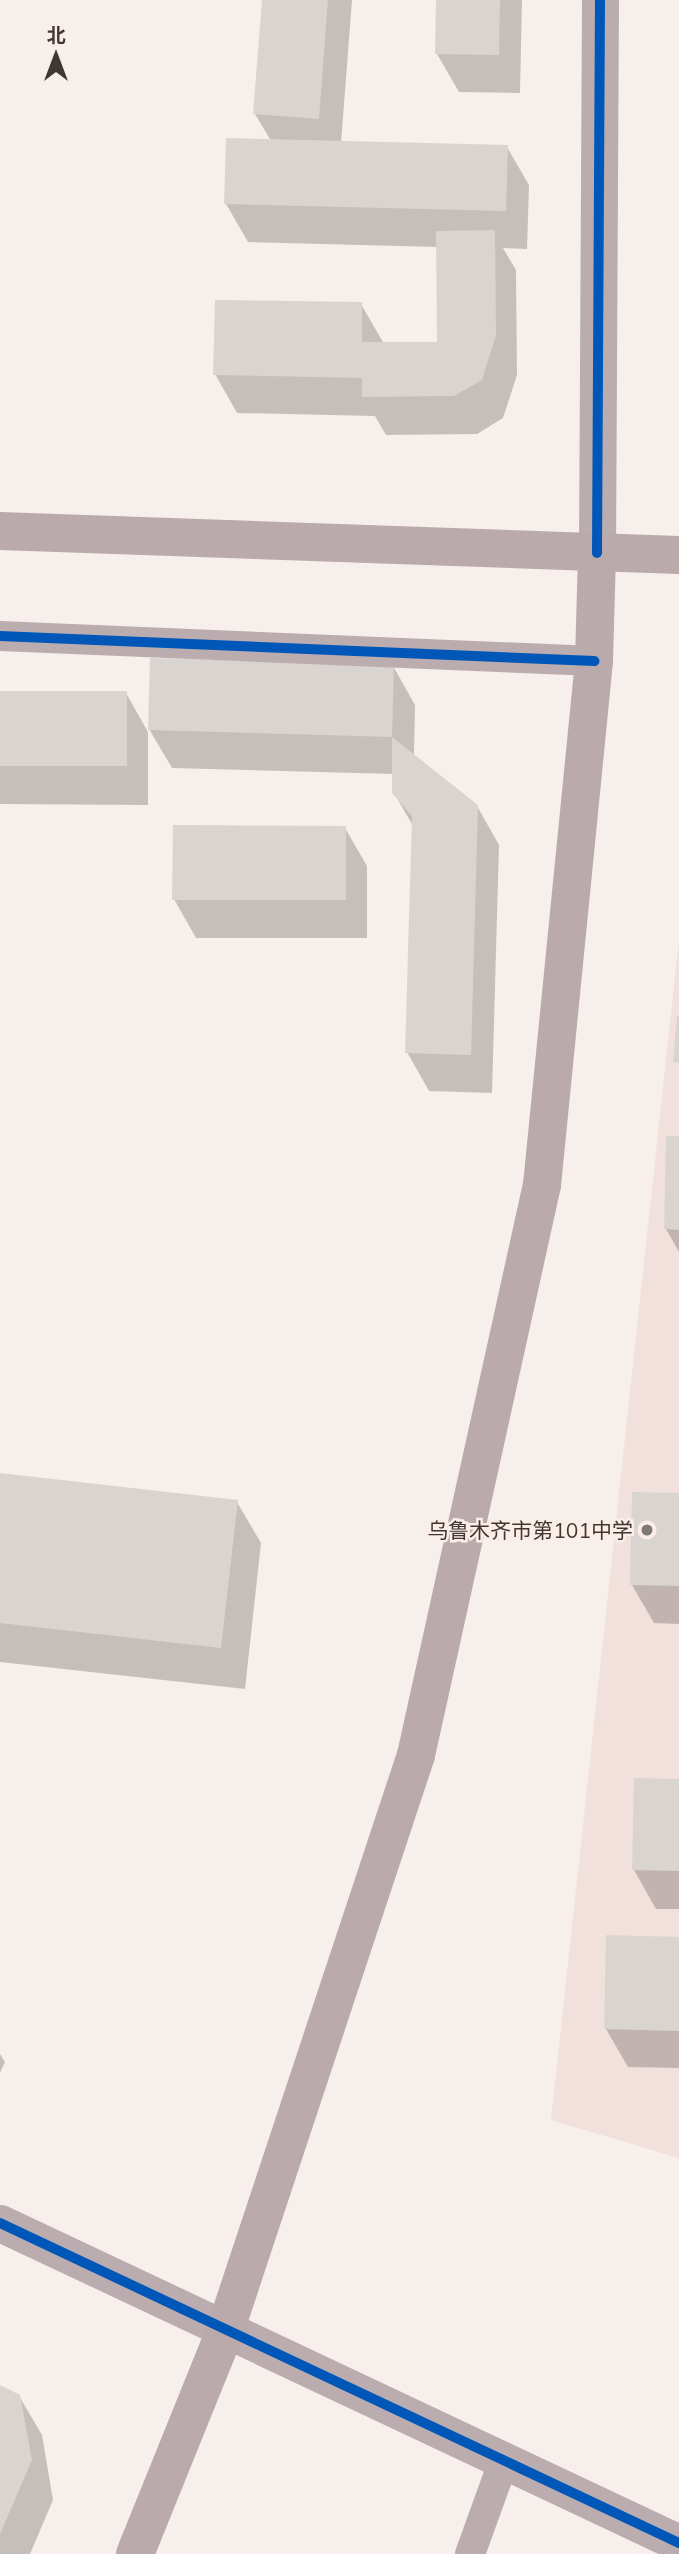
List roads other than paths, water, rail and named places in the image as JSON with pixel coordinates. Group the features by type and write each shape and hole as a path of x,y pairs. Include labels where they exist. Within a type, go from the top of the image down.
{"main road":[{"path":"0,531 679,555"},
{"path":"135,2554 224,2334 416,1755 542,1185 594,660 597,553"}],"street":[{"path":"597,553 600,0"},
{"path":"0,636 594,660"},
{"path":"0,2223 224,2334 504,2460 679,2543"},
{"path":"470,2554 504,2460"}],"place":[{"name":"乌鲁木齐市第101中学","path":"647,1530"}]}
